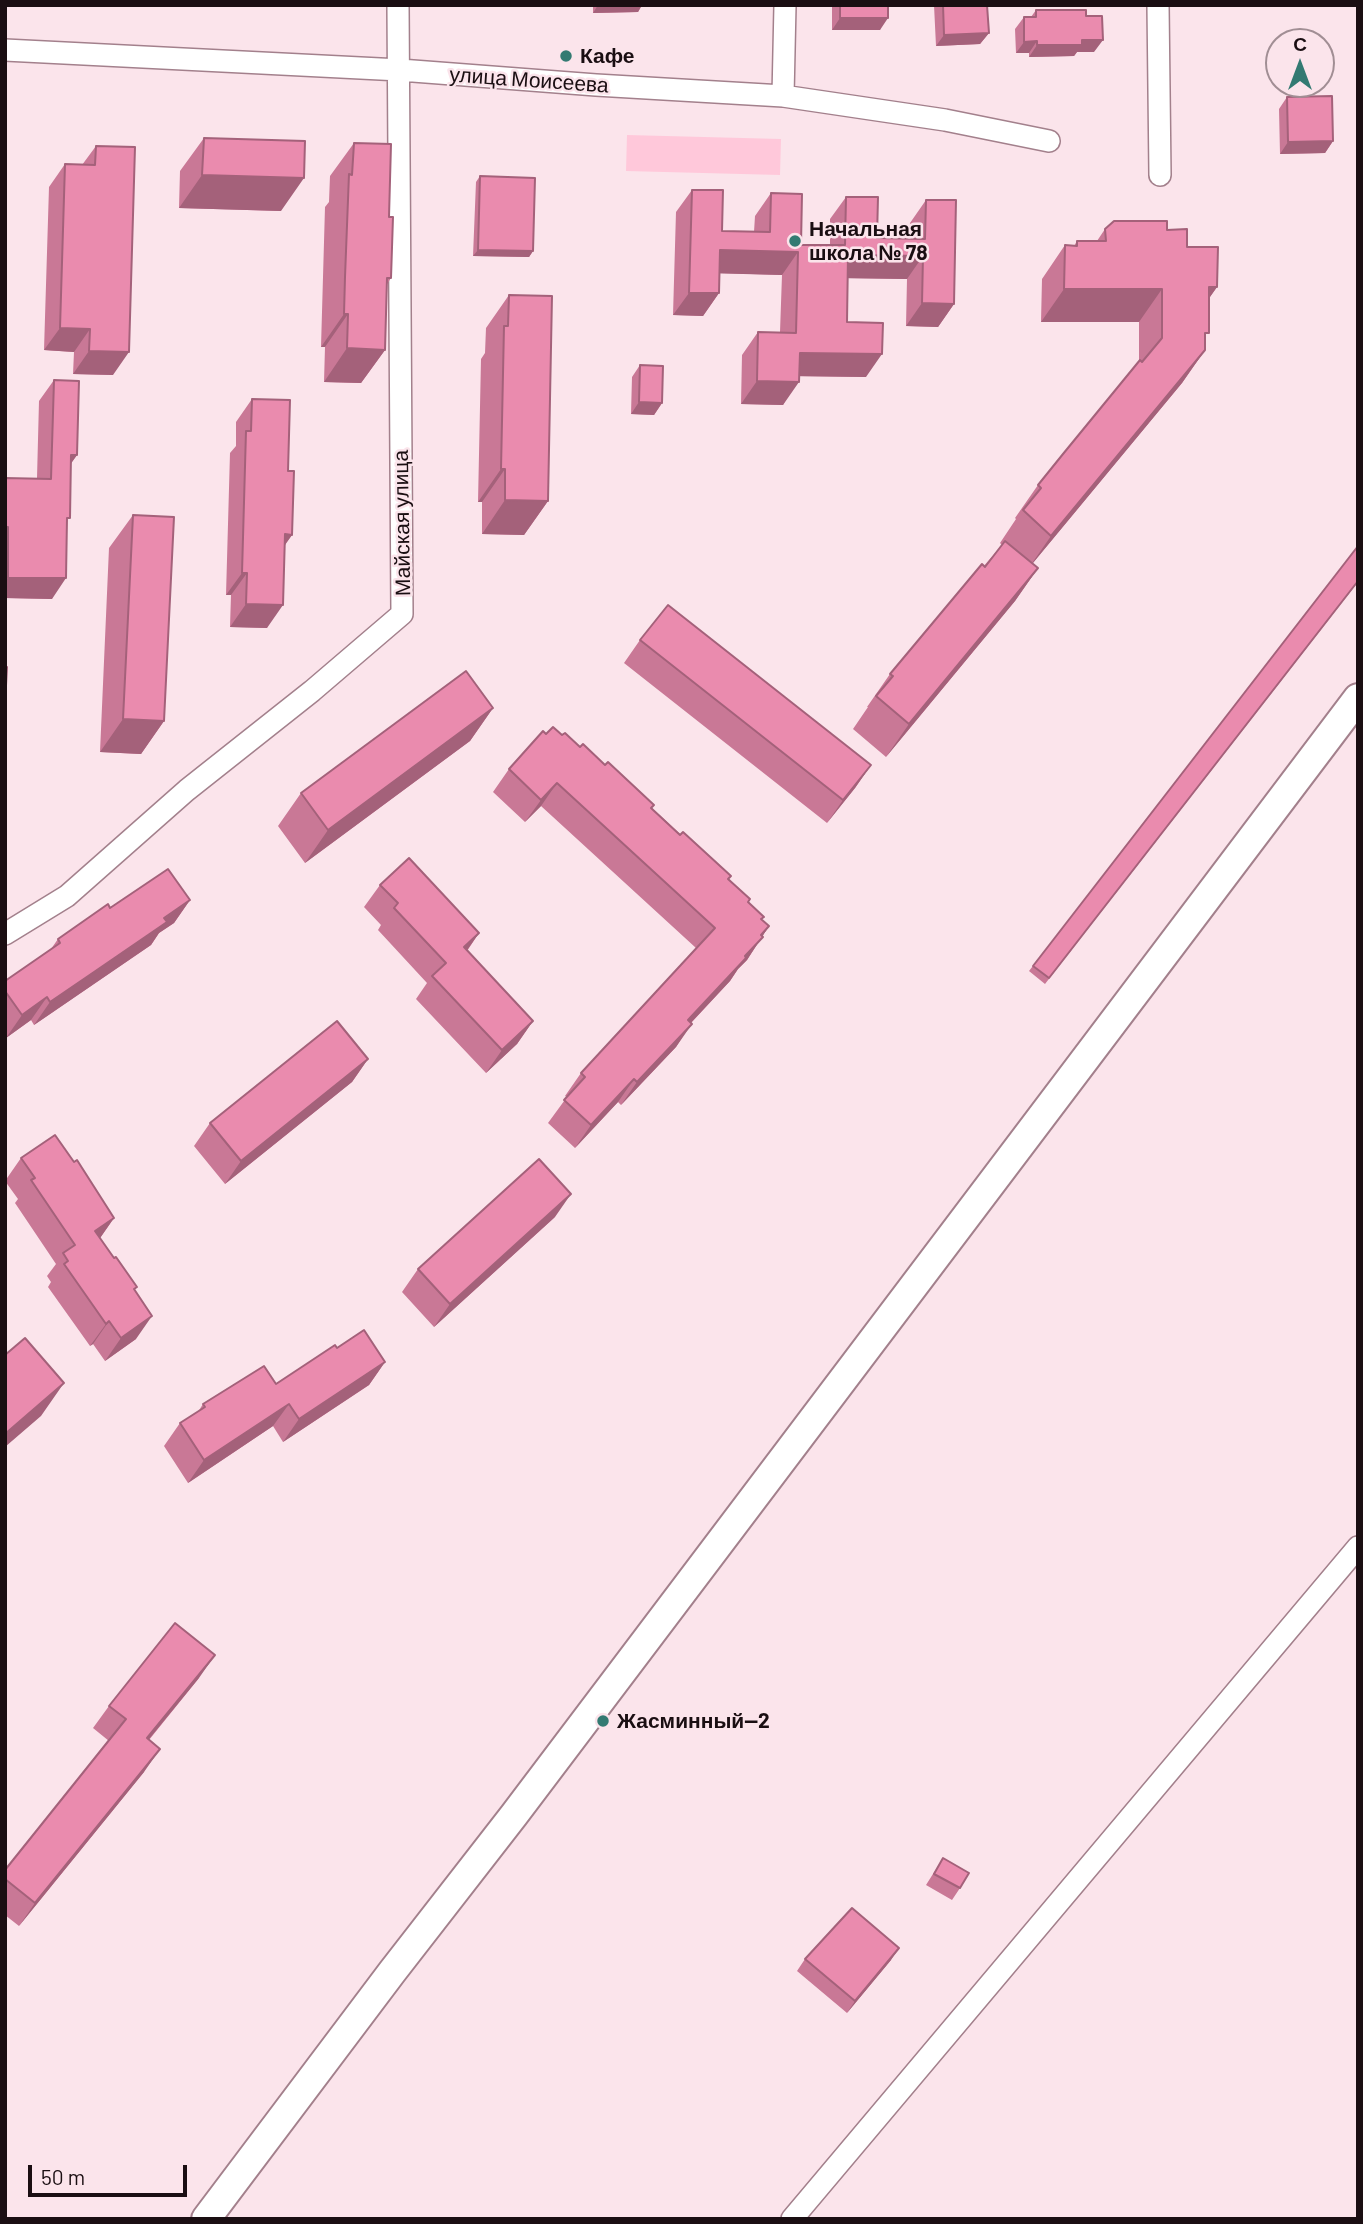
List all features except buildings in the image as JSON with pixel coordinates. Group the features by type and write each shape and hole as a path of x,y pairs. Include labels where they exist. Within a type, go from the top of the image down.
{"main road":[{"path":"206,2219 1358,698"}],"street":[{"name":"Майская улица","path":"5,934 66,896 187,790 313,691 402,614 398,5"},
{"path":"783,96 785,5"},
{"path":"1158,5 1160,175"},
{"name":"улица Моисеева","path":"5,50 400,70 783,96 945,120 1049,141"},
{"path":"792,2219 1358,1547"}],"shaded area":[{"path":"627,135 781,139 780,175 626,171"}],"place":[{"name":"Кафе","path":"566,56"},
{"name":"Начальная школа № 78","path":"795,241"},
{"name":"Жасминный—2","path":"603,1721"}]}
